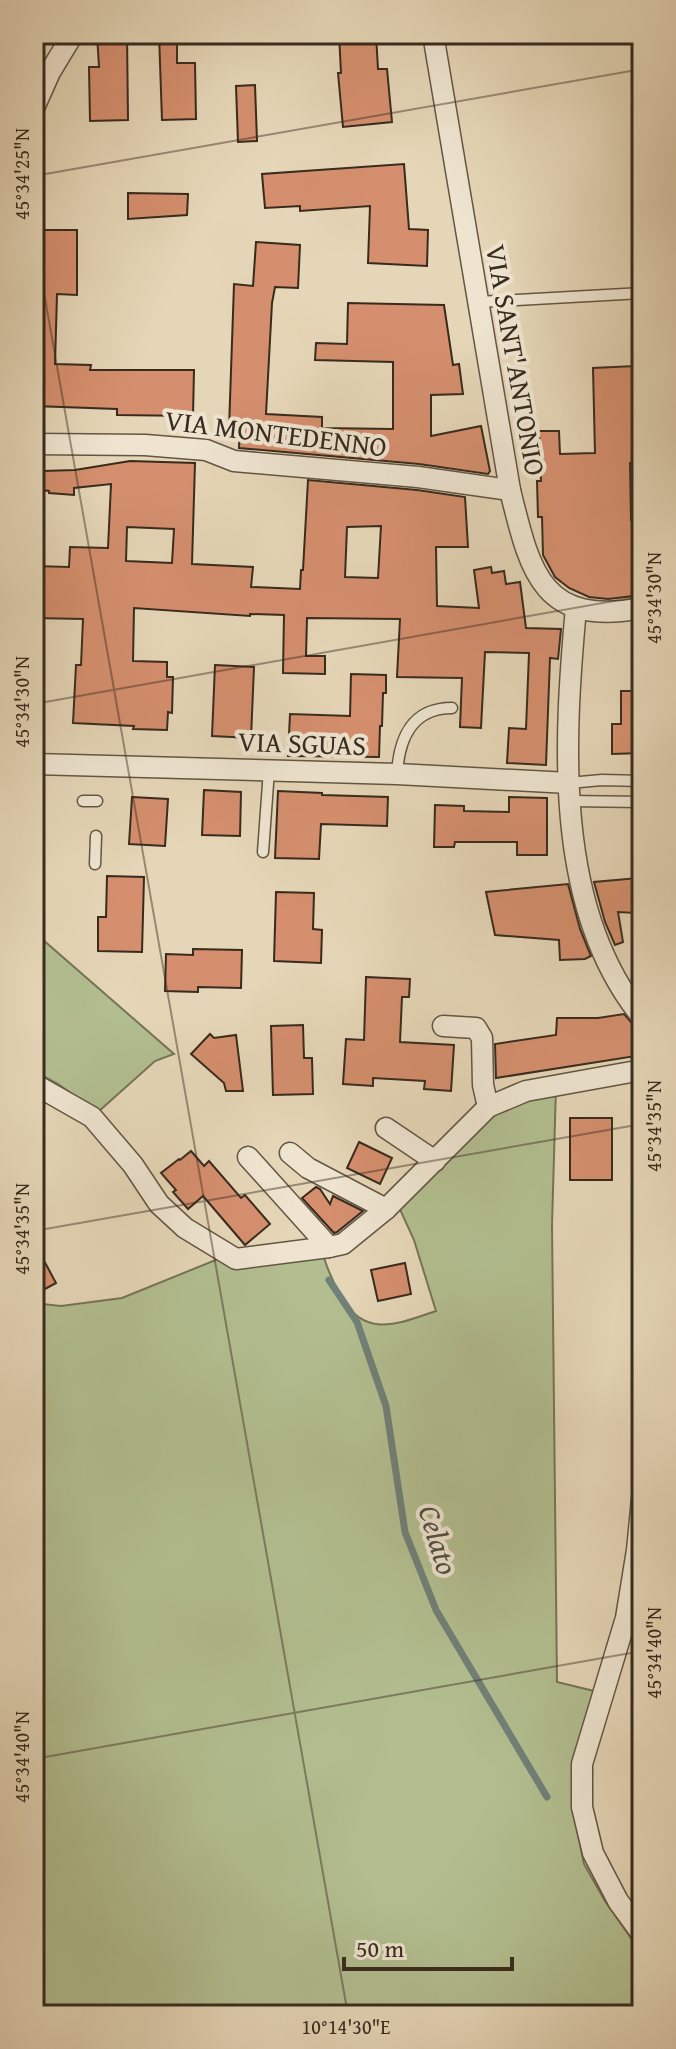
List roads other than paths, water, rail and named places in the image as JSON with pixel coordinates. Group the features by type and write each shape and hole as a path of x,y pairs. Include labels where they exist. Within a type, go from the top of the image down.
{"street":[{"path":"34,108 50,72 73,34"},
{"name":"VIA SANT'ANTONIO","path":"433,34 479,302 490,323 510,490 523,544 535,573 545,587 576,608"},
{"name":"VIA MONTEDENNO","path":"34,444 145,445 206,450 234,461 418,477 510,490"},
{"path":"642,608 604,613 576,608 569,684 569,792 590,922 615,979 642,1017"},
{"name":"VIA SGUAS","path":"34,764 397,774 569,792"},
{"path":"443,1026 476,1028 482,1038 483,1085 488,1107"},
{"path":"34,1084 92,1117 133,1165 159,1204 185,1228 236,1259 343,1244 386,1209 488,1107 526,1091 642,1070"},
{"path":"386,1128 435,1161"},
{"path":"290,1153 308,1168 386,1209"},
{"path":"248,1157 329,1247"},
{"path":"642,1499 626,1618 582,1764 582,1807 593,1853 618,1901 642,1934"}],"lane":[{"path":"479,302 642,293"},
{"path":"397,774 403,740 418,718 430,710 452,708"},
{"path":"263,852 269,770"},
{"path":"569,792 602,780 642,781"},
{"path":"569,792 642,802"},
{"path":"83,801 97,801"},
{"path":"95,864 96,836"}],"waterway":[{"name":"Celato","path":"329,1280 357,1322 386,1406 405,1532 436,1610 547,1797"}]}
